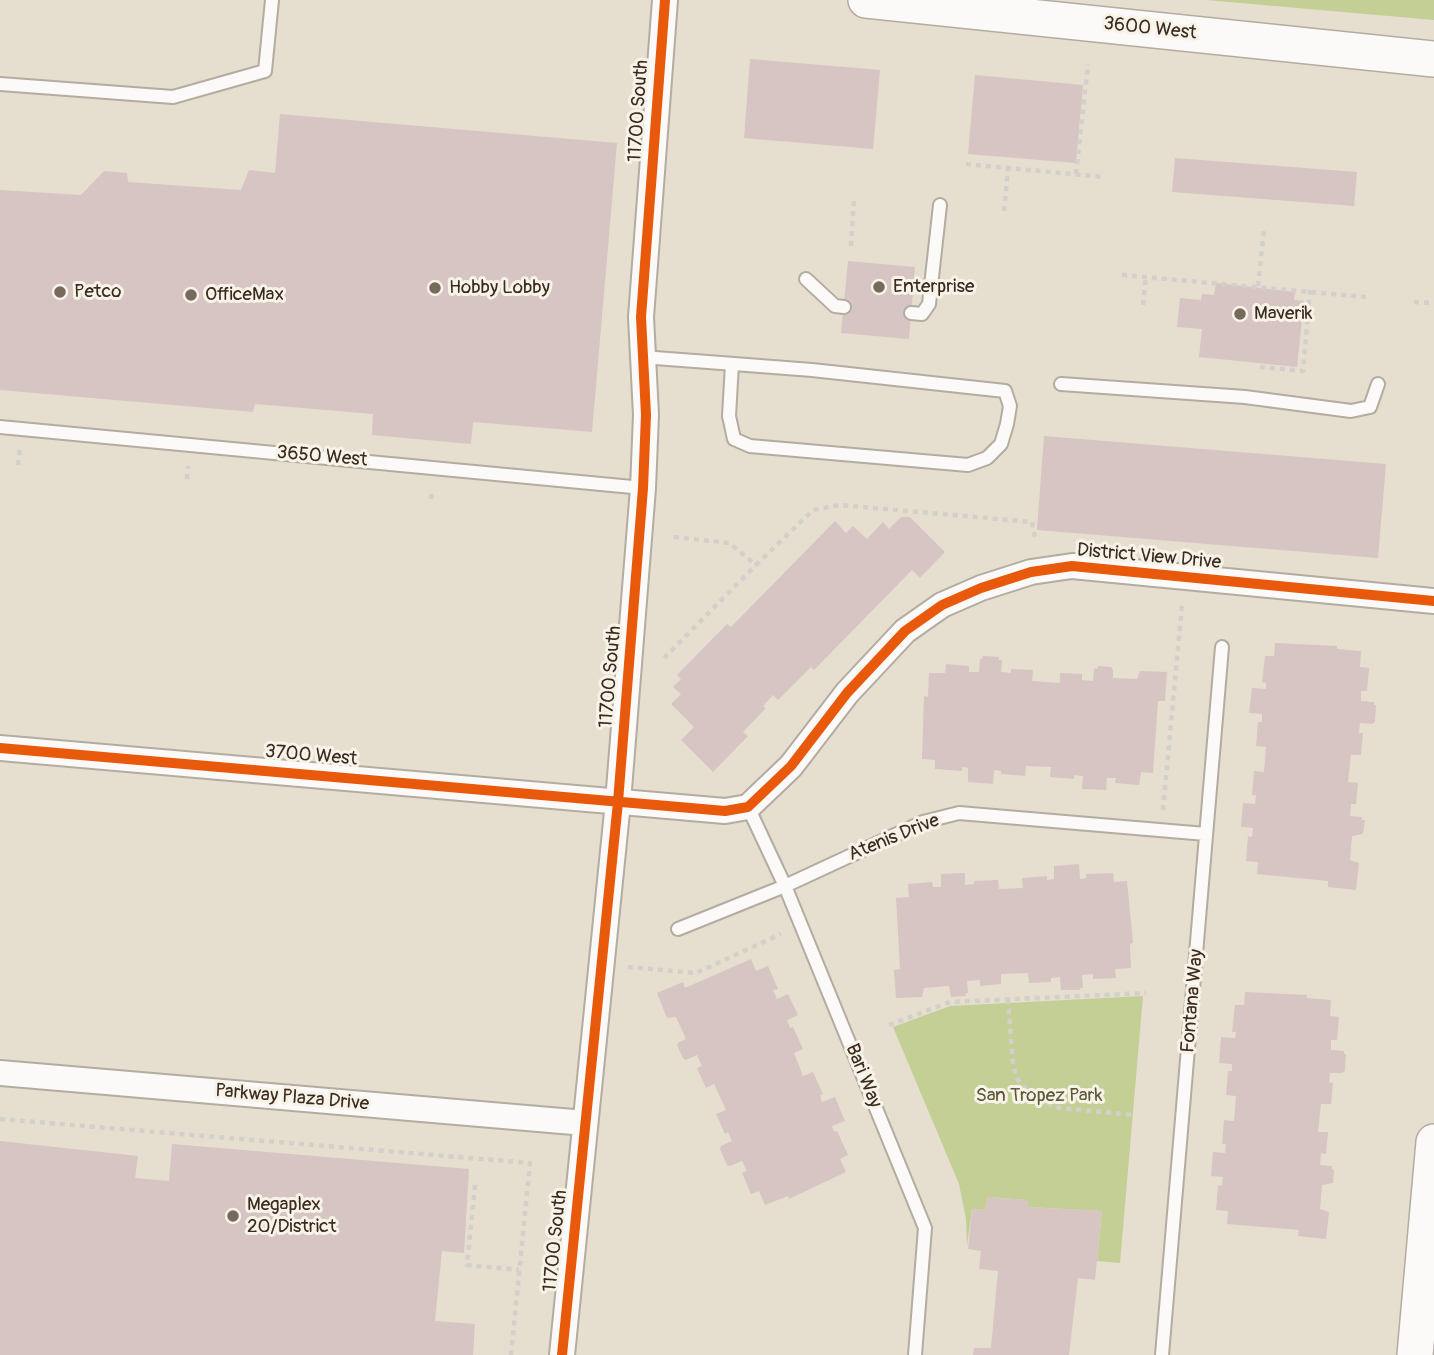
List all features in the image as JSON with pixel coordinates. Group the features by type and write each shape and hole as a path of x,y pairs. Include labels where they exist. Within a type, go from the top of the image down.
{"main road":[{"name":"3600 West","path":"866,0 1434,59"},
{"path":"1415,1355 1434,1142"}],"street":[{"name":"11700 South","path":"562,1355 618,802 643,488 646,415 641,317 664,0"},
{"name":"District View Drive","path":"748,807 791,766 847,693 905,631 942,606 981,588 1031,572 1072,566 1434,601"},
{"name":"3700 West","path":"0,748 618,802"},
{"path":"618,802 725,811 748,807"},
{"name":"Parkway Plaza Drive","path":"0,1073 585,1123"}],"lane":[{"path":"0,84 173,97 265,71 272,0"},
{"path":"911,313 922,314 929,303 940,205"},
{"path":"806,279 835,306 844,307"},
{"path":"642,357 812,370 1005,391 1010,406 1007,424 1001,444 987,458 968,465 750,446 734,439 729,416 732,364"},
{"path":"1061,384 1245,397 1352,411 1370,407 1378,384"},
{"name":"3650 West","path":"0,427 643,488"},
{"name":"Fontana Way","path":"1163,1355 1222,647"},
{"name":"Bari Way","path":"748,807 785,886 925,1228 915,1355"},
{"name":"Atenis Drive","path":"678,929 785,886 923,822 958,813 1206,834"}],"path":[{"path":"1076,174 1088,64"},
{"path":"967,164 1103,177"},
{"path":"1004,211 1008,168"},
{"path":"851,246 855,199"},
{"path":"1258,286 1264,230"},
{"path":"1122,275 1366,297"},
{"path":"1143,305 1146,276"},
{"path":"1260,367 1303,371 1310,290"},
{"path":"1414,302 1434,303"},
{"path":"18,465 20,450"},
{"path":"187,479 188,465"},
{"path":"431,499 432,488"},
{"path":"664,658 813,510 840,505 1032,522 1032,532 1037,540"},
{"path":"674,537 729,543 756,565"},
{"path":"1163,812 1182,605"},
{"path":"627,967 696,973 781,934"},
{"path":"889,1025 950,1002 1146,993"},
{"path":"1008,999 1013,1066 1018,1080 1030,1094 1060,1108 1135,1115"},
{"path":"0,1119 530,1163 511,1355"},
{"path":"474,1185 467,1265 519,1270"}],"green space":[{"path":"1206,0 1434,0 1434,20"},
{"name":"San Tropez Park","path":"1143,996 1120,1263 1097,1261 1102,1211 1028,1207 1027,1200 988,1197 985,1210 972,1209 967,1246 966,1219 959,1184 893,1027 950,1006"}],"building":[{"path":"750,59 880,70 873,149 744,138"},
{"path":"975,75 1083,85 1076,163 968,154"},
{"name":"Hobby Lobby","path":"280,114 617,143 592,432 473,422 471,444 372,435 373,414 255,404 253,412 0,390 0,190 81,195 104,171 127,173 128,182 241,190 249,170 275,173"},
{"path":"1175,158 1357,172 1354,206 1172,192"},
{"name":"Enterprise","path":"848,261 915,267 909,339 841,333"},
{"name":"Maverik","path":"1216,283 1295,292 1294,300 1304,301 1297,367 1199,357 1202,329 1177,327 1180,298 1201,300 1202,294 1214,295"},
{"path":"1044,436 1386,464 1378,558 1037,530"},
{"path":"901,517 910,517 945,552 920,578 912,570 814,670 811,667 778,700 773,695 763,706 766,708 743,732 748,736 713,772 681,740 694,727 671,704 681,694 673,687 681,679 677,675 727,624 731,627 835,521 846,533 853,526 867,539 883,522 889,529"},
{"path":"1275,643 1337,646 1337,649 1361,651 1360,667 1369,668 1367,691 1361,691 1361,701 1374,702 1376,705 1375,722 1360,723 1359,733 1363,733 1361,755 1351,755 1348,782 1358,783 1356,804 1351,804 1350,816 1362,817 1362,820 1365,820 1363,834 1352,836 1350,860 1359,863 1356,890 1328,887 1328,881 1257,874 1258,862 1246,861 1248,836 1252,837 1253,828 1241,827 1243,803 1255,804 1256,795 1252,795 1254,771 1264,772 1266,747 1256,746 1258,722 1262,722 1262,714 1249,713 1252,688 1266,689 1266,683 1262,682 1265,656 1274,656"},
{"path":"983,656 999,657 999,660 1002,660 1001,672 1011,673 1011,669 1033,670 1032,681 1060,683 1060,673 1082,674 1082,680 1093,681 1094,668 1097,669 1098,666 1111,667 1113,678 1137,679 1140,671 1167,672 1165,701 1158,701 1153,773 1141,772 1139,785 1115,783 1116,778 1107,778 1106,790 1082,789 1083,776 1074,775 1074,779 1050,777 1051,767 1026,766 1025,776 1001,774 1001,771 994,770 993,784 968,782 968,768 962,767 962,771 935,769 935,760 922,759 924,696 928,697 929,673 945,673 946,664 969,666 969,672 979,672 980,659"},
{"path":"1079,864 1080,879 1086,878 1086,874 1113,873 1114,882 1127,881 1133,943 1130,944 1131,968 1115,969 1116,978 1093,979 1093,974 1082,975 1083,988 1080,990 1061,990 1060,977 1051,978 1051,982 1029,983 1028,973 1001,974 1001,984 980,986 980,980 967,981 966,996 951,997 949,986 924,988 922,997 896,998 894,970 900,969 896,898 909,897 908,884 932,882 933,887 941,887 941,874 965,873 965,885 974,884 974,881 998,880 999,889 1023,888 1022,878 1047,876 1047,880 1054,879 1054,866"},
{"path":"751,959 756,971 768,966 778,989 773,990 777,999 788,994 798,1015 787,1020 803,1049 794,1053 803,1076 813,1072 823,1094 820,1095 822,1102 835,1097 845,1121 832,1126 848,1155 840,1159 846,1172 789,1199 788,1196 765,1205 759,1191 751,1194 742,1173 747,1171 742,1161 727,1165 720,1149 732,1141 728,1132 725,1134 716,1114 726,1110 714,1084 706,1088 697,1068 702,1066 697,1055 686,1060 683,1058 677,1045 686,1039 676,1017 667,1018 657,993 683,982 685,988"},
{"path":"1245,992 1307,995 1307,998 1331,1000 1330,1016 1339,1017 1337,1040 1331,1040 1331,1050 1344,1051 1346,1054 1345,1071 1330,1073 1329,1082 1333,1083 1331,1104 1321,1104 1318,1132 1328,1132 1326,1154 1321,1153 1320,1165 1332,1166 1334,1170 1333,1183 1322,1185 1320,1209 1329,1212 1326,1239 1298,1236 1299,1230 1227,1224 1228,1211 1216,1210 1218,1185 1222,1186 1223,1177 1211,1176 1213,1152 1225,1153 1226,1144 1222,1144 1224,1120 1234,1121 1236,1096 1226,1095 1228,1071 1232,1071 1232,1064 1219,1063 1221,1037 1235,1038 1236,1032 1232,1032 1235,1005 1244,1005"},
{"name":"Megaplex 20/District","path":"0,1141 138,1156 135,1178 169,1181 172,1144 469,1169 464,1253 442,1251 435,1321 475,1324 473,1355 0,1355"},
{"path":"988,1197 1027,1200 1028,1207 1102,1211 1095,1280 1078,1278 1069,1355 973,1355 974,1348 991,1348 998,1271 979,1269 981,1251 968,1249 972,1209 985,1210"}],"cycle path":[{"path":"562,1355 618,802 643,488 646,415 641,317 665,0"},
{"path":"0,748 725,811 748,807 791,766 847,693 905,631 942,605 981,588 1031,572 1072,566 1434,601"}],"place":[{"name":"Enterprise","path":"879,287"},
{"name":"Hobby Lobby","path":"435,288"},
{"name":"Petco","path":"60,292"},
{"name":"OfficeMax","path":"191,295"},
{"name":"Maverik","path":"1240,314"},
{"name":"Megaplex 20/District","path":"233,1216"}]}
